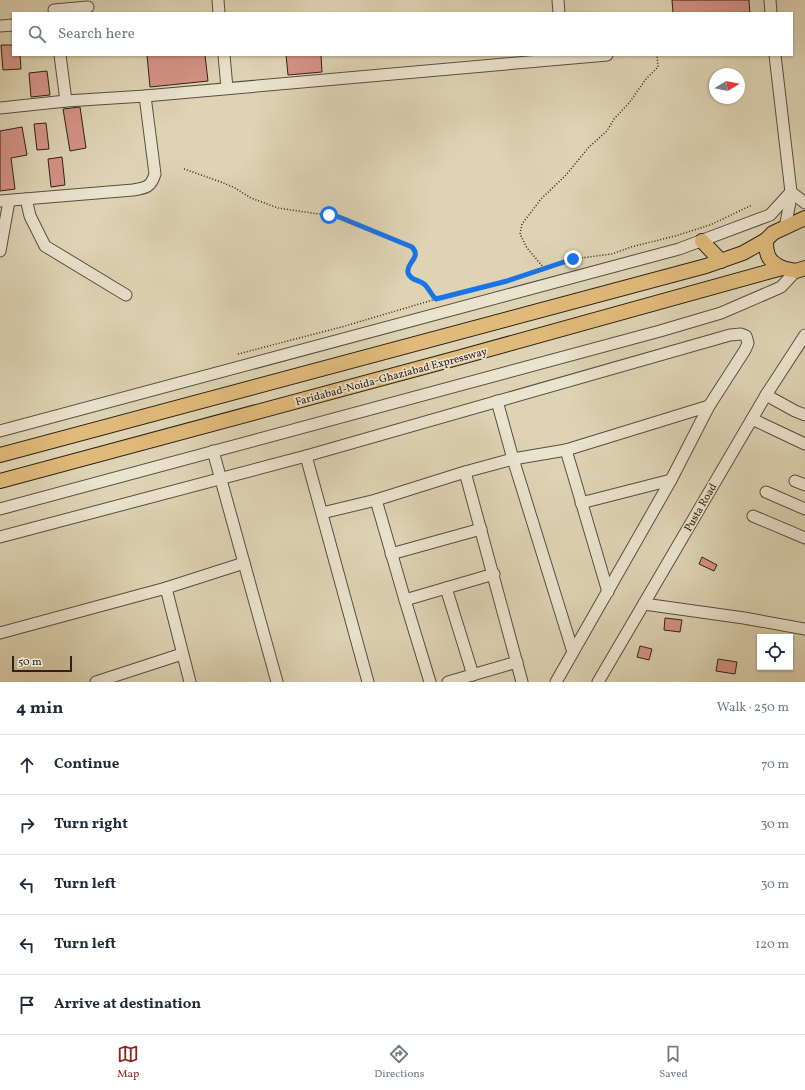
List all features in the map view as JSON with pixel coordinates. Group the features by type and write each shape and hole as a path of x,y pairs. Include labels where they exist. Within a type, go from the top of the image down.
{"main road":[{"path":"0,456 721,260 743,253 766,240 773,233 805,218"},
{"name":"Faridabad-Noida-Ghaziabad Expressway","path":"766,240 766,253 774,264 782,268 802,271"},
{"path":"702,241 721,260"},
{"name":"Faridabad-Noida-Ghaziabad Expressway","path":"0,481 462,357 782,268"}],"street":[{"path":"218,0 220,12"},
{"path":"558,0 559,12"},
{"path":"770,0 771,12"},
{"path":"54,8 88,7"},
{"path":"0,26 12,25"},
{"path":"60,56 66,100"},
{"path":"224,56 227,88"},
{"path":"0,108 66,100 145,96 584,56"},
{"path":"775,56 790,192 790,202 785,228"},
{"path":"0,251 5,201 133,190 144,188 152,183 155,174 145,96"},
{"path":"790,192 804,201"},
{"path":"0,431 672,251 770,215 790,192"},
{"path":"26,199 30,216 45,246 126,294"},
{"path":"772,291 776,286 782,268"},
{"path":"0,509 660,331 721,313 781,287 802,271"},
{"path":"0,537 306,456 730,335 742,334 746,336 748,343 745,350 709,406 671,480 556,682"},
{"name":"Pusta Road","path":"598,682 766,394 805,335"},
{"path":"766,394 795,411 805,415"},
{"path":"497,401 513,459 573,652"},
{"path":"322,513 376,500 465,472 513,459 566,450 709,406"},
{"path":"752,419 805,444"},
{"path":"566,450 608,592"},
{"path":"213,451 277,682"},
{"path":"306,456 368,682"},
{"path":"465,472 494,574 522,682"},
{"path":"581,502 671,480"},
{"path":"766,492 805,510"},
{"path":"376,500 430,682"},
{"path":"753,516 805,538"},
{"path":"391,554 481,530"},
{"path":"0,633 166,588 244,564"},
{"path":"405,600 494,574"},
{"path":"166,588 190,682"},
{"path":"446,588 473,675"},
{"path":"644,604 744,618 805,629"},
{"path":"96,682 129,677 182,654"},
{"path":"448,682 517,662"}],"path":[{"path":"544,268 528,248 520,234 522,224 540,199 566,175 589,147 607,131 614,119 646,79 658,67 657,56"},
{"path":"184,169 221,182 235,188 250,198 278,208 339,217 412,247 415,251 415,256 408,269 409,274 412,278 424,284 436,299"},
{"path":"238,354 345,326 436,299 507,281 573,259 612,254 631,247 682,234 710,225 752,205"}],"building":[{"path":"672,0 749,0 750,12 673,12"},
{"path":"1,45 12,45 12,56 20,56 21,69 3,70"},
{"path":"147,56 205,56 208,81 150,87"},
{"path":"286,56 321,56 322,72 288,75"},
{"path":"47,71 50,95 31,97 29,73"},
{"path":"80,107 86,148 70,151 63,109"},
{"path":"46,123 49,149 37,150 34,124"},
{"path":"22,127 27,155 11,158 15,189 0,191 0,131"},
{"path":"62,157 65,185 51,187 48,159"},
{"path":"702,557 717,565 714,571 699,564"},
{"path":"665,618 682,620 680,632 664,630"},
{"path":"640,646 652,649 649,660 637,657"},
{"path":"718,659 737,662 735,674 716,671"}],"route":[{"path":"329,215 339,217 412,247 416,253 408,272 412,278 424,284 436,299 507,281 573,259"}]}
